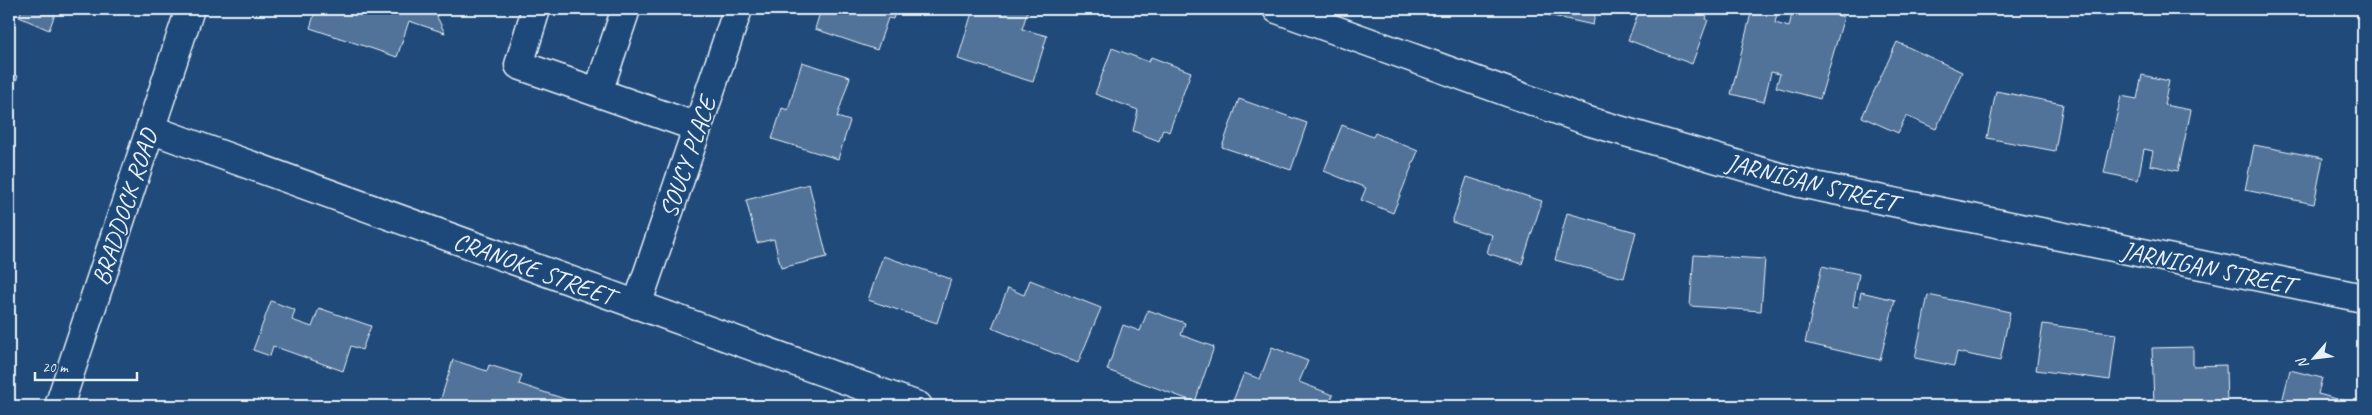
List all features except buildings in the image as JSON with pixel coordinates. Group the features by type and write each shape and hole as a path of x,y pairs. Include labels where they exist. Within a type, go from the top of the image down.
{"street":[{"name":"BRADDOCK ROAD","path":"59,406 190,9"},
{"path":"536,9 519,64 697,127"},
{"path":"598,92 626,9"},
{"name":"SOUCY PLACE","path":"637,305 738,9"},
{"name":"JARNIGAN STREET","path":"1277,9 1588,121 1800,184 2363,298"},
{"name":"CRANOKE STREET","path":"150,129 918,406"}]}
